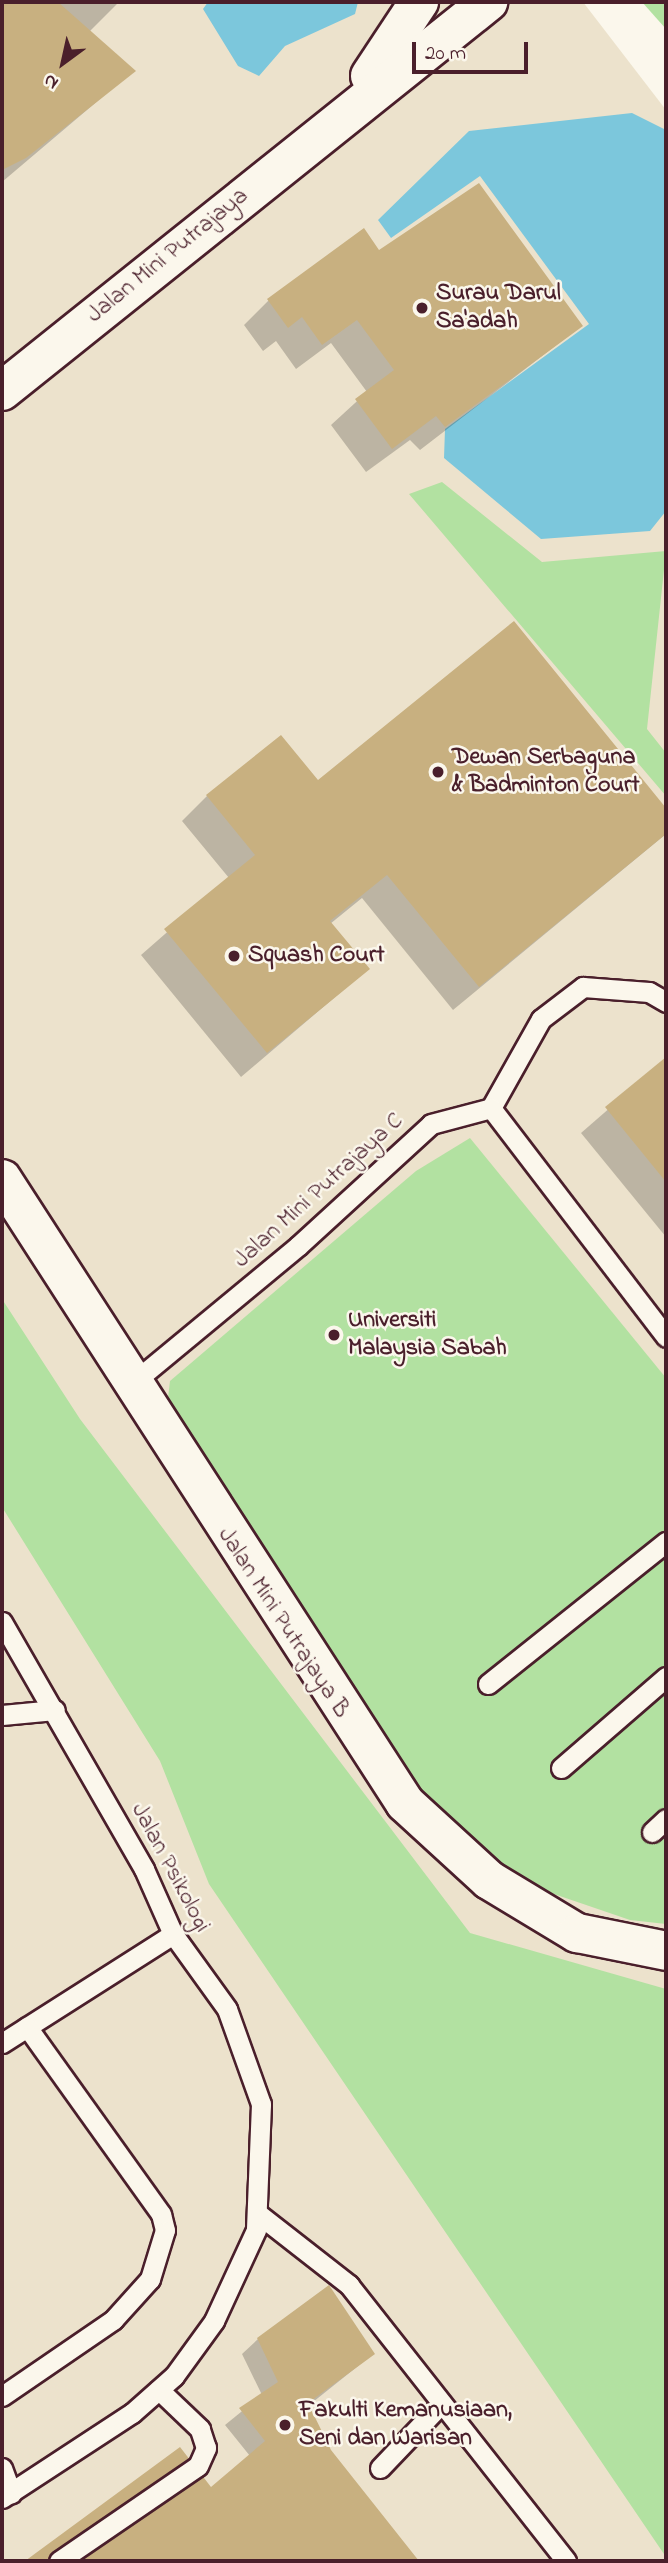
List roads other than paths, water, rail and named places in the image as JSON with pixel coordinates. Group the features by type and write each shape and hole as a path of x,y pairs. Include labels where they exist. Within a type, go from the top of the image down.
{"street":[{"path":"334,121 401,37 419,2"},
{"path":"334,121 488,2"},
{"name":"Jalan Mini Putrajaya","path":"2,391 334,121"},
{"name":"Jalan Mini Putrajaya B","path":"2,1179 130,1385 405,1803 489,1880 577,1933 666,1951"}],"lane":[{"path":"666,1002 649,992 583,988 541,1019 491,1108 666,1337"},
{"name":"Jalan Mini Putrajaya C","path":"130,1385 298,1246 431,1124 491,1108"},
{"path":"488,1684 666,1542"},
{"name":"Jalan Psikologi","path":"2,1622 144,1869 173,1934 227,2009 261,2104 256,2230 214,2320 159,2390 6,2496"},
{"path":"561,1769 666,1677"},
{"path":"2,1715 55,1710"},
{"path":"2,2043 173,1934"},
{"path":"2,2396 113,2320 150,2279 165,2230 161,2214 27,2027"},
{"path":"257,2213 349,2285 440,2405 566,2561"},
{"path":"59,2561 198,2466 206,2448 200,2429 159,2390"},
{"path":"380,2468 440,2405"},
{"path":"2,2468 6,2496"}],"water":[{"path":"208,2 358,2 355,14 285,46 259,76 238,66 203,9"},
{"path":"632,113 666,130 666,511 650,531 541,539 444,458 445,429 589,324 480,176 391,238 378,220 469,131"}],"place":[{"name":"Surau Darul Sa'adah","path":"422,308"},
{"name":"Dewan Serbaguna & Badminton Court","path":"438,772"},
{"name":"Squash Court","path":"234,956"},
{"name":"Universiti Malaysia Sabah","path":"334,1335"},
{"name":"Fakulti Kemanusiaan, Seni dan Warisan","path":"285,2425"}]}
